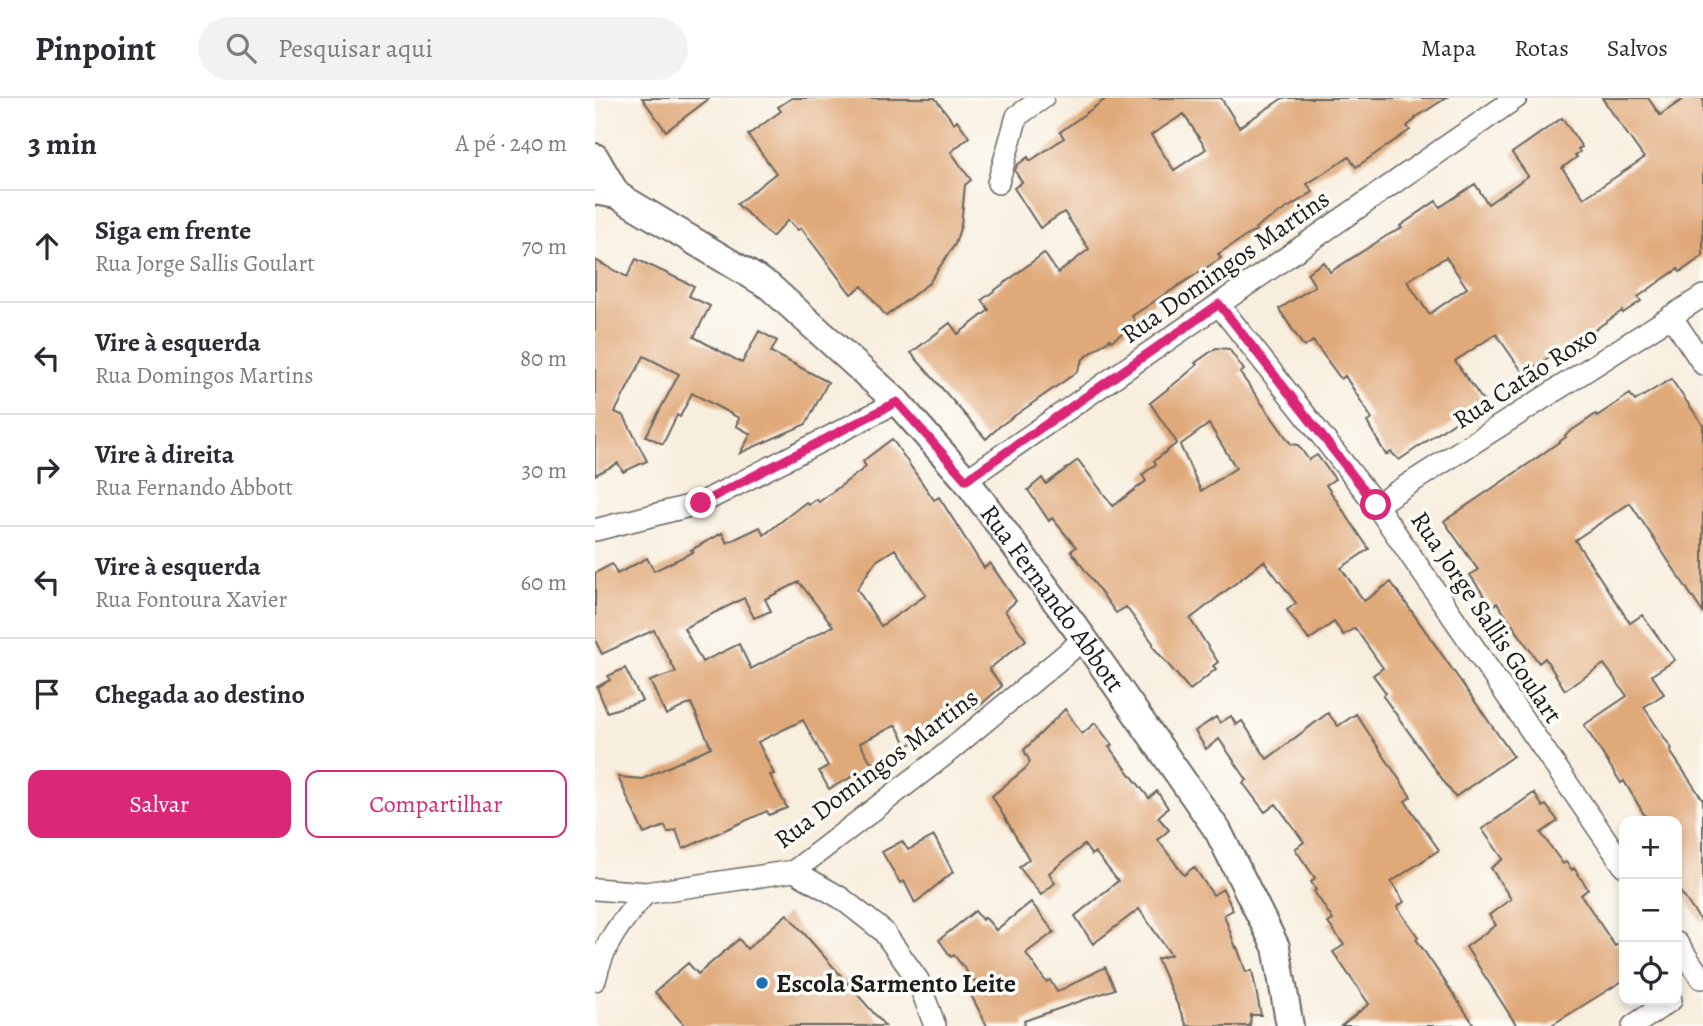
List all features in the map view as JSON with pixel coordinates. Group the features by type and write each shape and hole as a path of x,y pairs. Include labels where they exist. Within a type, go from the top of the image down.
{"street":[{"path":"998,183 1017,116 1043,98"},
{"name":"Rua Domingos Martins","path":"966,480 1516,98"},
{"path":"595,157 606,193"},
{"name":"Rua Fernando Abbott","path":"606,193 769,286 897,402 966,480 1084,639 1218,831 1276,947 1290,1026"},
{"name":"Rua Catão Roxo","path":"1376,505 1703,296"},
{"name":"Rua Jorge Sallis Goulart","path":"1219,304 1376,505 1619,859"},
{"path":"1671,316 1703,364"},
{"path":"595,530 701,503 897,402"},
{"name":"Rua Domingos Martins","path":"595,889 646,893 794,871 943,757 1084,639"},
{"path":"794,871 841,898 883,931 918,980 935,1026"},
{"path":"595,980 617,927 646,893"},
{"path":"1682,950 1702,978 1682,992"},
{"path":"1633,1026 1664,1005"}],"building":[{"path":"642,98 710,98 666,131"},
{"path":"792,98 935,98 954,123 957,120 969,137 951,152 971,180 965,185 961,225 955,244 929,283 886,316 862,286 851,294 801,228 798,230 788,220 772,237 737,204 776,173 748,135 781,111 778,107"},
{"path":"1107,98 1221,98 1239,127 1283,98 1446,98 1415,118 1407,126 1410,130 1356,167 1349,157 1307,184 1313,192 1255,228 1256,230 1218,254 1221,258 1132,316 1137,324 1083,359 1077,372 1000,426 986,439 911,353 950,323 958,334 989,310 982,300 1044,253 1058,273 1089,249 1064,212 1040,228 1014,188 1022,182 1015,171 1017,165 1028,157 1030,161 1064,138 1060,132","holes":["1184,114 1206,149 1174,170 1151,135"]},
{"path":"1602,98 1648,98 1660,115 1685,98 1703,98 1703,256 1656,284 1638,297 1641,301 1623,313 1622,311 1524,374 1496,334 1455,361 1484,402 1399,460 1391,452 1386,455 1367,422 1372,419 1345,376 1341,379 1313,341 1304,347 1279,309 1315,286 1307,273 1324,262 1330,272 1402,228 1400,226 1436,201 1440,207 1475,184 1488,204 1528,176 1512,153 1562,118 1582,147 1575,155 1577,157 1562,168 1584,198 1644,158","holes":["1446,257 1467,288 1429,314 1407,281"]},
{"path":"636,259 694,286 689,296 710,306 694,337 742,363 759,331 777,341 771,352 828,382 806,424 740,453 751,434 736,426 739,418 692,393 680,417 677,415 663,444 646,436 679,374 644,356 615,412 624,416 647,461 623,472 618,463 595,475 595,260 627,277"},
{"path":"1216,348 1229,349 1244,370 1240,373 1291,444 1298,445 1309,460 1317,455 1335,479 1326,485 1369,549 1341,568 1364,601 1391,582 1513,756 1455,797 1383,696 1386,693 1373,675 1383,668 1355,628 1343,635 1334,622 1309,640 1287,610 1296,603 1264,561 1190,619 1218,662 1213,666 1216,669 1190,690 1153,647 1153,643 1126,607 1116,613 1071,551 1076,547 1052,518 1049,521 1028,490 1042,478 1046,484 1078,460 1113,506 1146,481 1142,475 1156,464 1154,461 1177,443 1150,403 1197,365 1195,363","holes":["1209,424 1236,468 1201,491 1180,445"]},
{"path":"1671,379 1703,425 1703,613 1630,503 1575,540 1630,623 1642,615 1675,660 1652,675 1664,694 1644,707 1703,800 1703,924 1682,894 1682,816 1645,816 1584,725 1627,696 1604,664 1565,690 1545,658 1539,663 1497,603 1492,607 1470,575 1478,570 1444,521 1596,414 1597,416 1630,394 1635,401"},
{"path":"892,439 934,500 939,497 984,568 990,563 1016,601 1005,611 1026,640 989,669 1002,686 976,709 970,700 927,732 929,734 907,746 896,725 860,743 873,766 829,789 819,771 828,766 803,720 758,742 774,774 770,775 787,808 769,815 767,811 683,849 676,830 668,833 665,826 644,834 618,777 643,779 711,747 691,703 666,715 650,681 676,672 654,630 602,654 595,640 595,573 612,564 617,574 647,558 654,571 693,552 691,550 722,533 727,543 760,527 764,535 806,502 809,505 816,499 819,502 866,467 863,461","holes":["895,549 926,595 881,626 857,589 876,561","799,582 833,626 751,669 739,644 702,662 684,628 744,598 754,618 771,611 765,599"]},
{"path":"625,668 642,701 607,712 597,687 610,680 608,676"},
{"path":"1065,709 1082,734 1095,723 1112,745 1109,747 1149,798 1157,791 1168,808 1158,817 1169,830 1158,840 1184,875 1194,867 1213,895 1223,889 1233,910 1224,915 1246,972 1252,970 1261,1015 1251,1015 1250,1026 1187,1026 1157,959 1171,955 1139,909 1093,944 1075,916 1118,881 1095,852 1092,855 1084,845 1049,873 1055,883 1041,895 1019,867 1029,859 992,796 1026,768 1030,762 1024,750"},
{"path":"1328,713 1338,726 1356,714 1411,797 1405,801 1439,850 1391,882 1404,902 1397,907 1475,1026 1341,1026 1369,1004 1333,952 1344,945 1328,923 1333,920 1314,891 1316,890 1311,882 1315,878 1295,849 1304,842 1276,804 1265,812 1243,783 1247,780 1219,739 1206,749 1195,731 1216,717 1220,723 1231,716 1236,725 1242,721 1267,759"},
{"path":"1534,793 1543,807 1546,805 1558,821 1541,833 1563,864 1566,862 1572,870 1574,868 1588,889 1581,895 1615,946 1619,943 1619,983 1550,1026 1517,1026 1466,947 1496,925 1489,915 1511,899 1491,868 1503,859 1482,829"},
{"path":"934,836 953,872 915,903 904,881 900,883 882,852 902,841 908,850"},
{"path":"1031,902 1054,932 1026,953 1046,982 1050,980 1057,992 1105,967 1115,989 1024,1021 1025,1026 987,1026 971,995 981,990 939,940 975,911 982,920 985,917 996,930"},
{"path":"787,914 885,1026 685,1026 655,992 688,963 698,974 739,939 747,949"}],"place":[{"name":"Escola Sarmento Leite","path":"762,983"}],"route":[{"path":"701,503 897,402 966,480 1219,304 1376,505"}]}
